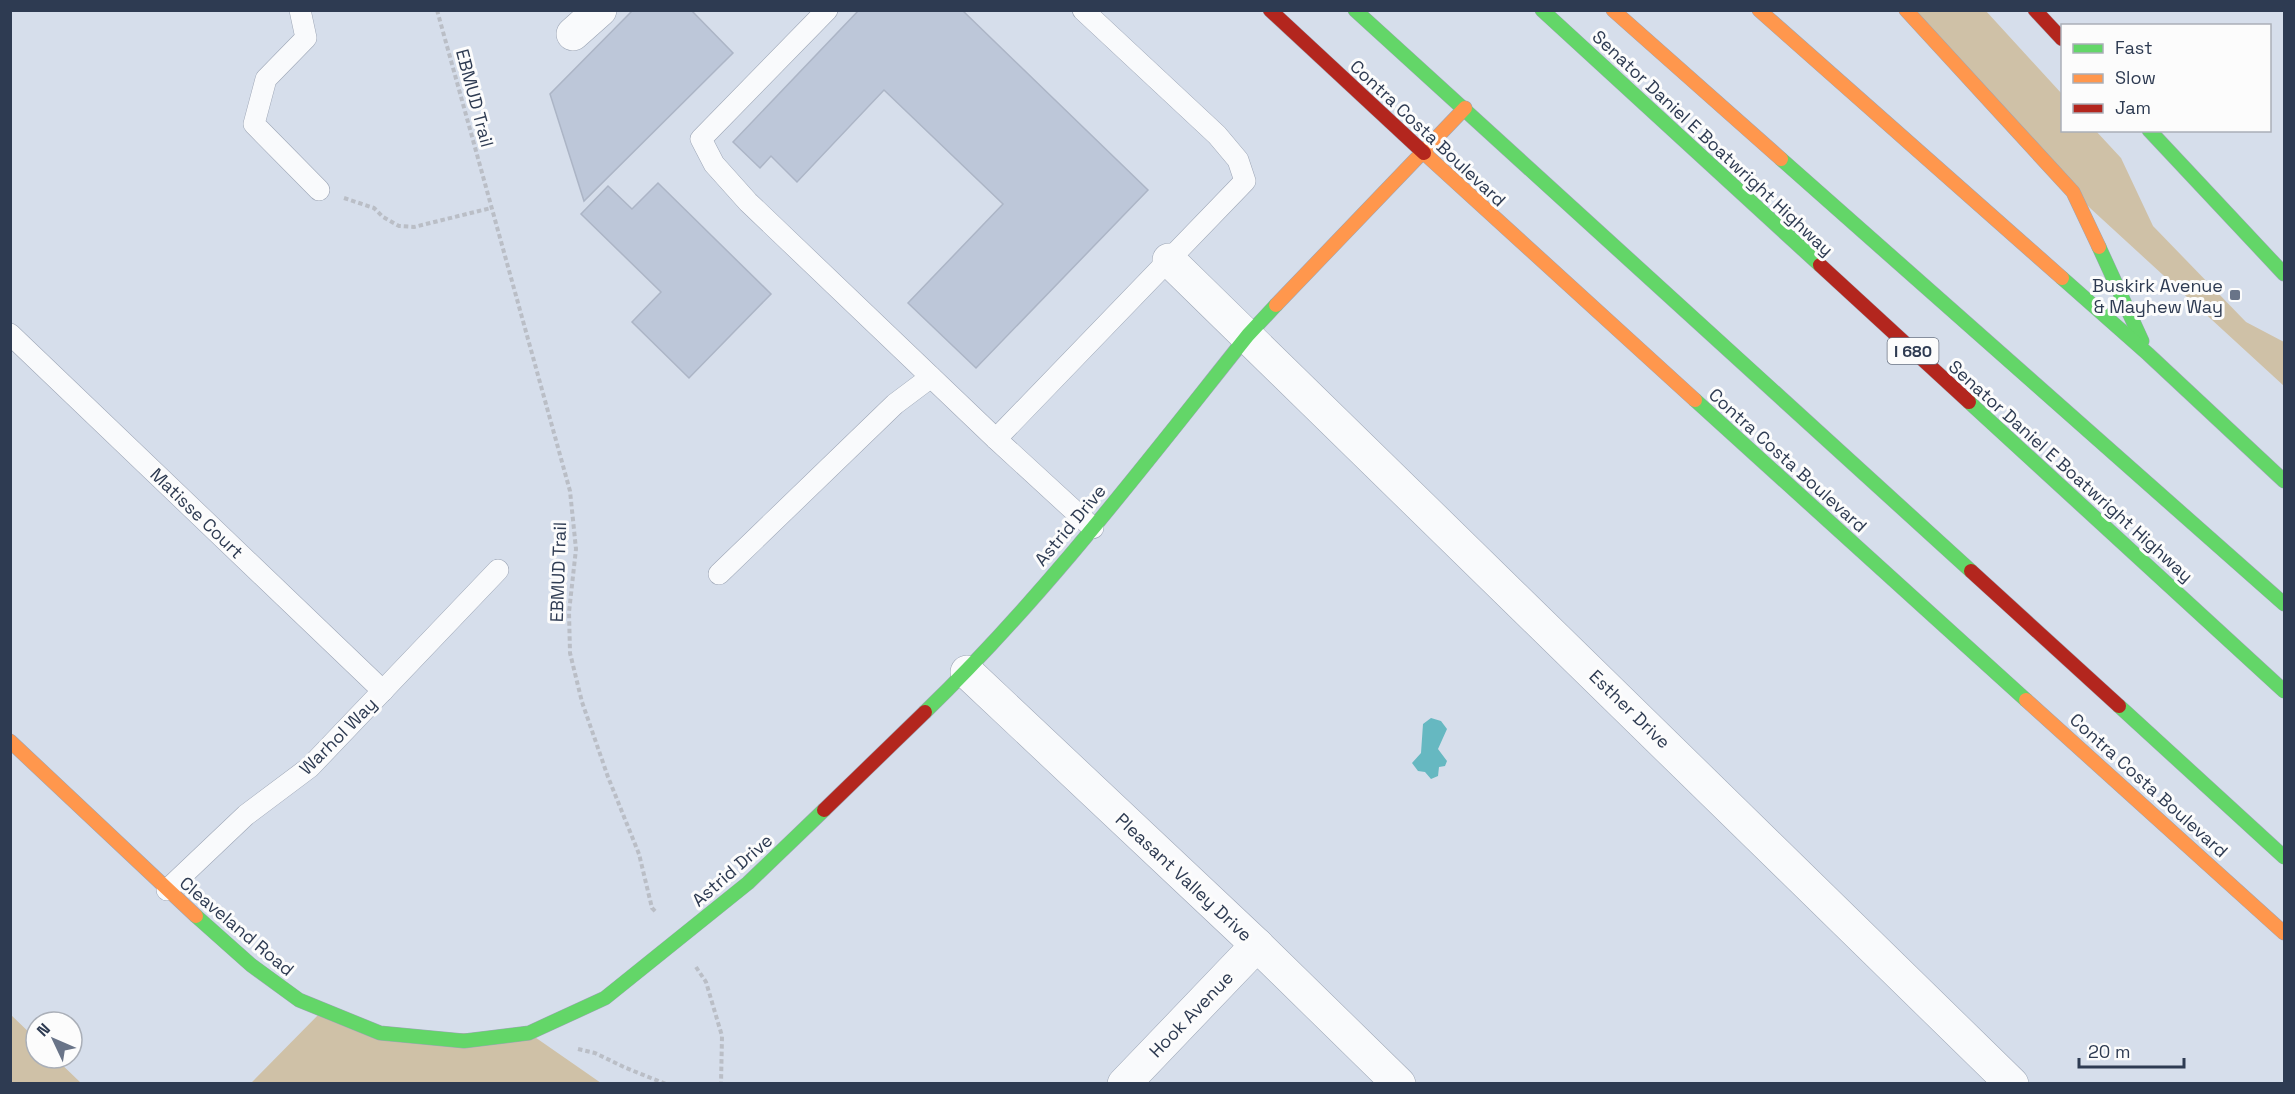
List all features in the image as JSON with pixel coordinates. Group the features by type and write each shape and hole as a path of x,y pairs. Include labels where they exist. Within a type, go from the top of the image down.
{"main road":[{"name":"Contra Costa Boulevard","path":"1270,10 1422,152 2284,933"},
{"path":"1355,10 2284,857"},
{"name":"Senator Daniel E Boatwright Highway","path":"1542,10 2284,691"},
{"path":"1613,10 1672,65 2284,604"},
{"path":"1759,10 2148,354 2284,480"},
{"path":"1906,10 2073,192 2148,354"},
{"path":"2035,10 2061,38"},
{"name":"Astrid Drive","path":"677,940 748,883 967,672 1093,528 1248,335 1465,108"},
{"path":"2150,132 2284,274"},
{"name":"Cleaveland Road","path":"10,741 167,890 251,965 299,1000 380,1033 464,1041 529,1033 605,998 677,940"}],"street":[{"path":"573,34 600,10"},
{"name":"Esther Drive","path":"1169,260 2012,1083"},
{"name":"Pleasant Valley Drive","path":"967,672 1257,945 1399,1083"},
{"name":"Hook Avenue","path":"1124,1083 1257,945"}],"lane":[{"path":"300,10 306,38 266,79 254,124 319,190"},
{"path":"827,10 701,139 714,164 748,202 996,439 1093,528"},
{"path":"996,439 1245,181 1238,160 1217,135 1083,10"},
{"name":"Matisse Court","path":"10,334 382,691"},
{"path":"719,574 895,404 931,376"},
{"name":"Warhol Way","path":"167,890 246,814 310,767 498,570"}],"path":[{"name":"EBMUD Trail","path":"437,10 570,491 576,549 569,603 570,652 580,692 608,777 639,854 652,908 697,968 709,993 722,1036 721,1083"},
{"path":"319,190 374,208 383,217 399,226 414,228 491,208"}],"shaded area":[{"path":"1907,11 1986,11 2061,93 2061,132 2097,132 2121,158 2153,226 2246,322 2284,342 2284,386 2090,208"},
{"path":"323,1010 380,1033 529,1033 601,1083 250,1084"},
{"path":"10,1014 24,1027 24,1070 67,1070 81,1083 11,1083"}],"water":[{"path":"1431,718 1441,721 1447,729 1438,749 1447,761 1445,766 1439,767 1438,776 1431,779 1425,772 1418,771 1412,763 1421,753 1423,724"}],"building":[{"path":"633,10 691,10 733,53 584,201 550,94"},
{"path":"859,10 962,10 1148,190 976,368 908,303 1003,204 884,90 797,182 771,156 760,168 733,142"},
{"path":"658,183 771,294 689,378 632,322 661,292 581,214 608,186 632,209"}],"traffic: fast":[{"path":"1355,10 1971,571"},
{"path":"1542,10 1820,265"},
{"path":"2151,132 2284,274"},
{"path":"1781,159 2284,604"},
{"path":"2099,247 2142,341"},
{"path":"2062,278 2148,354 2284,481"},
{"path":"925,712 969,668 1052,576 1132,481 1248,335 1276,305"},
{"path":"1695,400 2026,700"},
{"path":"1969,402 2284,691"},
{"path":"2119,706 2284,857"},
{"path":"196,916 251,965 299,1000 380,1033 464,1041 529,1033 605,998 748,883 824,810"}],"traffic: slow":[{"path":"1613,10 1781,159"},
{"path":"1759,10 2062,278"},
{"path":"1906,10 2073,192 2099,247"},
{"path":"1276,305 1465,108"},
{"path":"1424,153 1695,400"},
{"path":"2026,700 2284,933"},
{"path":"10,741 196,916"}],"traffic: jam":[{"path":"1270,10 1424,153"},
{"path":"2035,10 2061,38"},
{"path":"1820,265 1969,402"},
{"path":"1971,571 2119,706"},
{"path":"824,810 925,712"}],"place":[{"name":"Buskirk Avenue & Mayhew Way","path":"2235,295"}]}
